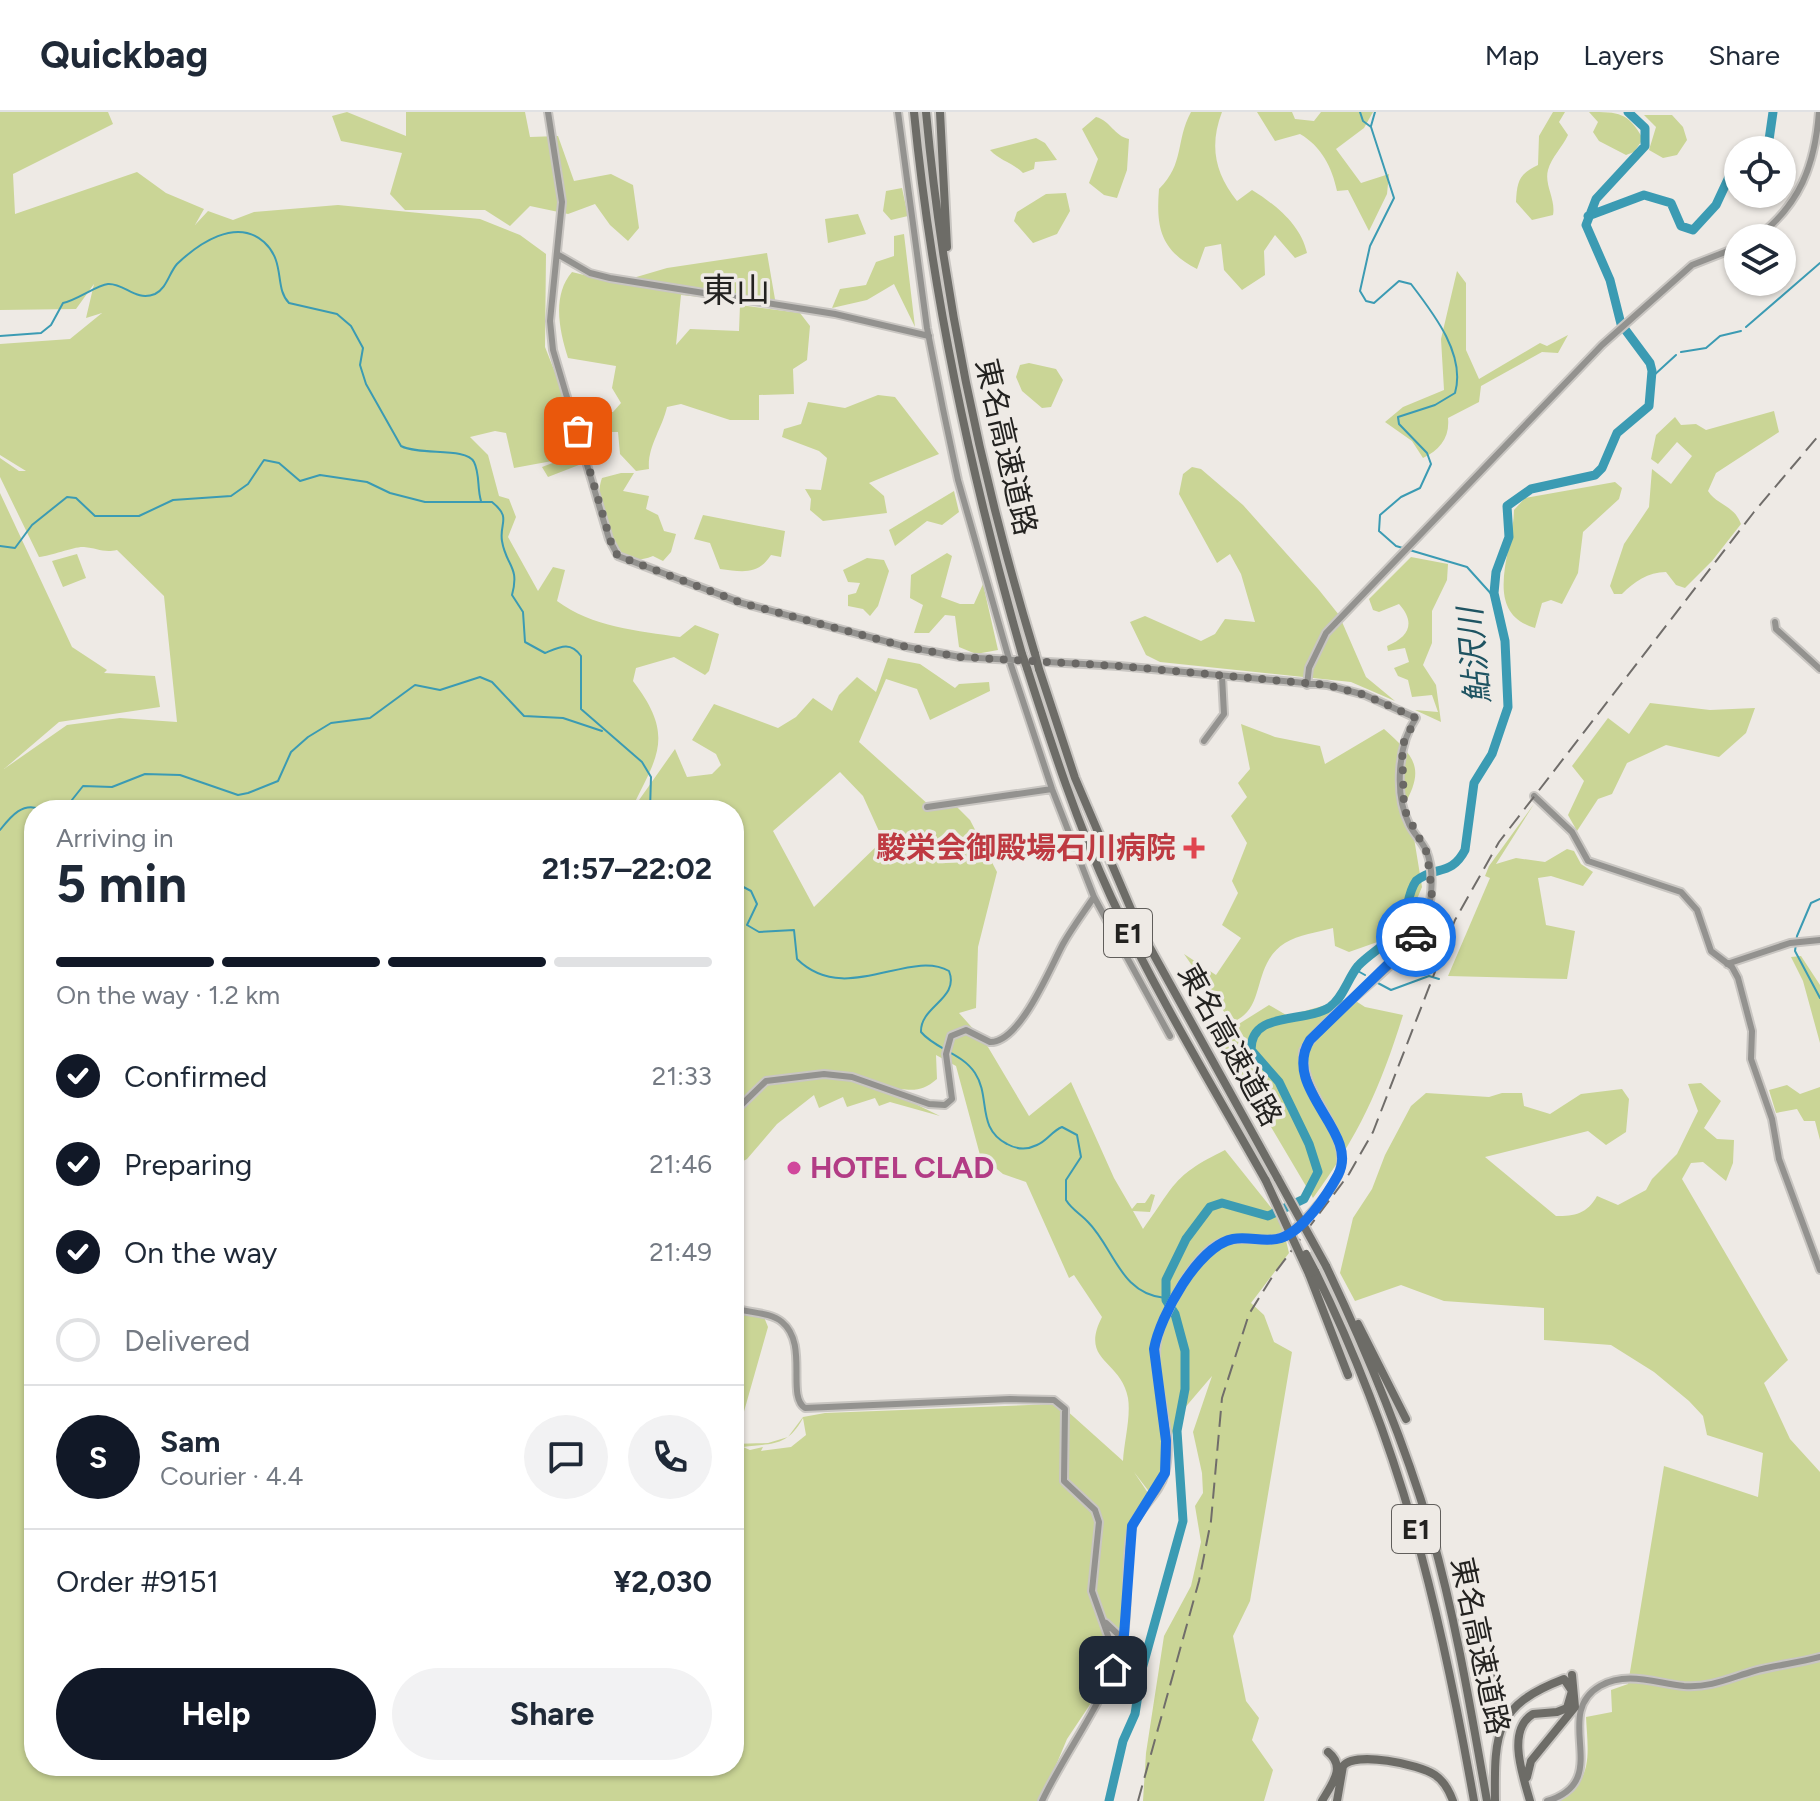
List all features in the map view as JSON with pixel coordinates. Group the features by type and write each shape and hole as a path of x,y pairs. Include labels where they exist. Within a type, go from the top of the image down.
{"highway":[{"name":"東名高速道路","path":"912,112 940,308 967,444 1022,654 1064,781 1110,894 1184,1040 1266,1181 1359,1366 1415,1524 1449,1661 1474,1801"},
{"name":"東名高速道路","path":"926,112 951,306 991,497 1039,669 1075,778 1132,915 1195,1034 1326,1266 1380,1388 1431,1534 1457,1639 1487,1801"},
{"path":"940,112 951,306"},
{"path":"1312,1272 1348,1375"},
{"path":"1333,1282 1406,1419"},
{"path":"1491,1659 1500,1735 1495,1801"},
{"path":"1530,1801 1529,1764 1576,1704 1572,1675"},
{"path":"1500,1735 1508,1713 1521,1698 1564,1679 1568,1682 1572,1695 1567,1708 1533,1714 1519,1728 1519,1747 1530,1801"},
{"path":"1322,1801 1337,1768 1335,1758 1328,1752"},
{"path":"1337,1801 1343,1766 1359,1758 1425,1769 1443,1782 1453,1801"}],"street":[{"path":"548,112 562,202 550,321 553,350 613,549 618,556 728,598 907,647 960,657 1222,676 1349,690 1416,718 1402,746 1404,809 1429,861 1432,893 1419,934 1310,1040 1303,1051 1306,1080 1341,1152 1340,1170 1290,1233 1270,1240 1236,1238 1215,1246 1183,1287 1165,1317 1154,1349 1166,1441 1165,1473 1132,1526 1123,1639 1113,1670 1042,1801"},
{"path":"898,112 929,336 958,480 1009,659 1052,789 1094,897 1170,1036"},
{"path":"1774,224 1800,191 1813,159 1819,112"},
{"path":"1307,685 1309,668 1326,633 1616,332 1692,265 1724,252"},
{"path":"557,254 590,273 610,278 835,314 929,336"},
{"path":"1775,622 1776,629 1820,669"},
{"path":"1204,741 1224,714 1222,676"},
{"path":"927,807 1052,789"},
{"path":"1534,796 1572,832 1588,861 1681,892 1691,900 1711,951 1735,971 1749,1017 1751,1059 1768,1106 1779,1159 1820,1270"},
{"path":"744,1102 766,1081 824,1074 852,1077 941,1107 952,1099 947,1057 953,1037 962,1030 990,1042 1005,1038 1046,982 1061,948 1094,897"},
{"path":"1727,964 1790,943 1820,940"},
{"path":"744,1310 775,1318 788,1328 799,1360 796,1395 805,1408 1010,1399 1054,1400 1062,1405 1065,1409 1064,1481 1095,1510 1099,1522 1092,1591 1112,1651 1095,1695 1096,1702"},
{"path":"1102,1617 1123,1639"},
{"path":"1547,1801 1569,1791 1580,1774 1579,1715 1587,1697 1602,1685 1623,1677 1709,1686 1757,1670 1820,1657"}],"green space":[{"path":"0,112 108,112 113,124 13,174 15,214 137,172 166,193 204,209 195,225 208,211 233,220 254,212 338,205 480,219 520,235 546,254 545,347 573,418 572,412 613,412 621,403 612,388 616,366 568,358 559,313 562,291 572,272 616,283 667,268 767,253 776,305 681,295 676,345 690,329 739,331 740,305 800,313 810,326 807,360 793,369 794,394 759,395 759,420 730,420 681,404 667,407 652,446 649,469 636,471 620,454 618,432 609,432 600,453 588,465 584,463 548,477 542,467 563,459 514,468 506,433 495,431 470,437 488,455 499,496 509,499 516,517 508,537 538,591 553,567 565,570 557,601 585,617 616,626 680,637 695,625 719,634 709,671 705,675 674,657 636,668 633,681 654,717 658,746 655,760 636,800 24,800 24,1776 744,1776 744,1447 750,1450 763,1447 761,1451 791,1447 806,1435 803,1418 789,1436 803,1417 825,1413 1055,1404 1065,1409 1123,1461 1128,1398 1118,1375 1098,1352 1095,1343 1102,1317 1074,1275 1069,1278 1026,1182 1003,1174 980,1155 956,1066 936,1055 937,1079 920,1089 900,1089 897,1095 940,1116 890,1102 879,1106 875,1098 847,1107 843,1097 819,1108 814,1095 777,1124 744,1161 744,800 639,800 675,749 687,777 712,774 721,765 716,754 692,740 714,704 778,728 796,717 813,698 832,711 839,695 857,677 876,692 888,658 920,664 955,688 959,684 989,682 990,691 930,720 917,689 886,679 859,742 930,806 955,805 970,820 997,872 978,947 976,1008 959,1013 985,1042 1029,1116 1071,1082 1114,1178 1132,1209 1137,1203 1145,1203 1151,1194 1155,1195 1150,1212 1133,1211 1143,1229 1176,1182 1194,1167 1225,1150 1281,1220 1289,1253 1251,1303 1264,1315 1274,1342 1292,1352 1250,1601 1233,1636 1246,1701 1259,1718 1252,1740 1273,1770 1264,1801 1143,1801 1146,1753 1164,1636 1191,1586 1201,1542 1195,1506 1203,1493 1202,1473 1193,1432 1212,1376 1177,1417 1154,1498 1134,1472 1150,1496 1141,1511 1131,1546 1123,1639 1110,1650 1109,1676 1067,1739 1041,1801 0,1801 0,493 72,647 107,670 104,673 155,676 160,707 59,722 4,769 67,725 120,718 177,722 164,596 117,550 80,547 39,557 0,477 0,458 19,471 26,471 0,455 0,344 70,339 102,313 86,318 94,284 76,309 0,310","holes":["840,772 863,796 883,840 814,907 773,831"]},
{"path":"347,112 406,136 406,112 525,112 530,137 558,136 574,181 611,174 633,185 639,228 628,241 610,225 595,204 568,214 530,206 510,226 485,210 405,210 390,194 402,153 341,141 332,116"},
{"path":"1191,112 1222,112 1216,136 1216,159 1230,191 1237,201 1252,190 1270,202 1299,233 1307,253 1295,258 1275,235 1264,251 1265,275 1242,290 1224,270 1221,244 1205,247 1197,269 1175,254 1160,226 1159,189 1173,170"},
{"path":"1257,112 1292,112 1295,119 1314,121 1321,112 1373,112 1364,128 1336,149 1361,183 1389,174 1387,194 1369,231 1348,190 1337,191 1329,166 1320,151 1300,134 1275,141"},
{"path":"1553,112 1565,112 1559,122 1568,135 1548,170 1553,215 1532,220 1516,202 1517,189 1523,175 1538,165 1539,136"},
{"path":"1589,112 1622,115 1643,139 1634,152 1626,155 1599,141 1593,132 1598,122"},
{"path":"1644,115 1672,115 1683,127 1687,140 1677,155 1663,158 1649,150 1656,127"},
{"path":"1096,117 1129,139 1127,170 1117,198 1104,195 1089,183 1098,159 1082,129"},
{"path":"1036,138 1045,143 1057,160 1035,162 1034,169 1023,173 990,150"},
{"path":"902,188 908,216 891,220 883,211 886,191"},
{"path":"1066,193 1070,211 1057,234 1033,243 1014,221 1017,212 1046,194"},
{"path":"858,214 866,234 828,243 825,219"},
{"path":"904,234 915,327 894,284 867,300 832,308 840,289 866,285 876,262 894,256 894,236"},
{"path":"1457,271 1466,283 1466,350 1479,379 1540,343 1547,346 1568,335 1558,353 1542,352 1481,386 1479,402 1448,418 1443,442 1423,458 1412,441 1385,422 1403,407 1444,390 1441,339"},
{"path":"1029,363 1056,369 1063,380 1051,407 1042,408 1022,391 1016,377 1020,365"},
{"path":"878,395 895,397 939,454 869,483 884,496 887,513 823,521 810,510 811,499 805,489 821,490 827,458 819,451 782,437 784,429 801,424 808,402 845,408"},
{"path":"1774,411 1779,432 1716,473 1708,491 1734,513 1741,524 1712,561 1685,588 1676,585 1666,572 1659,572 1642,578 1622,594 1614,594 1610,586 1624,544 1649,507 1652,469 1671,484 1692,456 1677,442 1658,464 1651,459 1656,435 1675,417 1681,425 1696,424 1706,430"},
{"path":"1192,467 1201,469 1243,505 1319,590 1339,615 1366,677 1395,701 1351,682 1160,662 1146,655 1130,622 1145,616 1201,641 1215,634 1225,619 1255,622 1241,574 1230,554 1217,563 1179,494 1183,474"},
{"path":"634,473 623,491 649,496 646,509 658,515 664,531 676,534 671,552 663,561 653,556 633,560 616,546 600,489 602,478"},
{"path":"1615,482 1622,488 1619,499 1583,532 1578,573 1562,604 1551,600 1542,603 1535,628 1518,620 1504,594 1514,510 1525,498"},
{"path":"954,491 959,512 942,525 927,521 895,546 889,530"},
{"path":"703,515 785,531 781,557 771,555 761,566 749,571 720,569 710,543 694,539"},
{"path":"947,553 952,556 941,597 960,604 974,604 983,584 998,650 976,654 959,647 955,616 945,615 929,633 914,633 923,605 910,598 911,575"},
{"path":"77,554 86,578 63,587 52,561"},
{"path":"1411,557 1448,564 1447,580 1432,611 1432,643 1423,665 1436,685 1441,722 1415,710 1438,712 1432,695 1412,697 1408,680 1398,676 1394,668 1409,662 1405,648 1388,651 1387,646 1401,638 1408,629 1404,611 1399,604 1379,612 1373,610 1369,599"},
{"path":"867,558 884,560 889,571 878,606 870,616 863,609 848,606 848,595 856,593 860,583 848,582 843,570"},
{"path":"1650,703 1710,710 1755,708 1746,733 1719,757 1666,745 1627,763 1612,794 1598,799 1577,831 1568,815 1584,781 1572,766 1608,718 1629,734"},
{"path":"1241,724 1275,737 1320,746 1325,764 1384,729 1414,764 1414,782 1403,807 1414,838 1422,887 1403,933 1349,952 1335,946 1333,928 1285,943 1268,962 1252,1005 1237,1020 1227,1016 1184,954 1216,975 1241,938 1222,925 1238,893 1232,881 1247,843 1231,816 1247,797 1238,783 1250,769"},
{"path":"1534,804 1496,864 1516,858 1545,862 1567,849 1574,851 1581,864 1593,872 1583,886 1551,876 1538,878 1546,925 1575,931 1567,979 1448,976 1490,878 1485,876 1489,866"},
{"path":"1801,956 1820,985 1820,1043 1803,981 1791,957"},
{"path":"1351,998 1365,1007 1403,1015 1367,1111 1313,1198 1218,1037 1269,1005 1293,1019 1301,1012"},
{"path":"1701,1083 1721,1101 1704,1128 1717,1139 1734,1140 1733,1163 1726,1181 1703,1162 1691,1163 1682,1179 1788,1360 1764,1383 1790,1439 1820,1472 1820,1801 1558,1801 1570,1793 1583,1775 1588,1754 1586,1717 1612,1712 1611,1690 1628,1684 1664,1466 1758,1497 1763,1453 1707,1435 1703,1416 1689,1401 1654,1372 1611,1345 1544,1340 1544,1308 1444,1301 1401,1285 1355,1301 1340,1273 1353,1218 1372,1189 1385,1155 1411,1106 1426,1093 1489,1097 1502,1093 1522,1093 1524,1106 1550,1114 1581,1094 1622,1089 1629,1099 1626,1132 1606,1145 1588,1131 1485,1157 1556,1216 1563,1216 1585,1210 1597,1196 1618,1205 1646,1190 1652,1179 1677,1154 1698,1111 1688,1084"},
{"path":"1787,1085 1800,1094 1820,1087 1820,1140 1815,1121 1804,1121 1797,1109 1776,1113 1769,1090"},
{"path":"744,1312 764,1317 768,1327 744,1411"},
{"path":"787,1437 771,1444 744,1447 744,1444 768,1443"}],"waterway":[{"path":"1360,112 1363,121 1371,127 1394,198 1370,246 1360,291 1366,301 1374,303 1399,281 1411,284 1446,336 1456,364 1457,379 1455,393 1435,405 1398,417 1399,424 1427,453 1431,464 1420,488 1401,497 1380,515 1379,531 1396,546 1467,567 1494,597"},
{"path":"1371,126 1375,112"},
{"name":"鮎沢川","path":"1109,1801 1123,1741 1135,1714 1142,1669 1183,1521 1177,1431 1185,1389 1185,1351 1175,1314 1166,1300 1166,1280 1186,1239 1210,1207 1222,1203 1268,1216 1304,1199 1318,1172 1309,1144 1279,1082 1251,1050 1253,1037 1269,1023 1319,1012 1335,1003 1358,966 1400,928 1416,881 1454,864 1460,858 1465,850 1474,783 1492,754 1508,707 1505,641 1494,593 1496,572 1509,537 1507,506 1531,489 1595,475 1602,468 1617,433 1649,406 1650,363 1621,324 1610,280 1586,225 1596,199 1645,146 1645,128 1628,112"},
{"name":"鮎沢川","path":"1770,136 1773,112"},
{"name":"鮎沢川","path":"1588,216 1644,195 1671,203 1681,226 1693,230 1716,205 1724,188"},
{"path":"0,336 41,333 51,325 63,303 103,285 114,284 142,296 155,294 177,264 206,242 230,233 253,235 271,250 278,266 282,290 289,303 337,314 351,326 363,348 360,365 366,384 401,446 469,457 476,467 481,501"},
{"path":"1746,327 1820,263"},
{"path":"1681,352 1706,348 1720,336 1741,331"},
{"path":"1652,377 1676,355"},
{"path":"0,546 15,548 32,525 67,497 76,498 95,516 139,516 173,500 231,496 248,484 264,460 279,463 300,481 320,475 367,482 390,493 425,502 492,502 502,512 502,541 513,572 512,595 523,612 525,642 545,653 569,647 581,656 581,709 642,762 651,777 650,800"},
{"path":"72,800 83,786 112,787 145,774 180,775 238,795 248,793 278,781 291,752 308,737 331,723 370,718 415,685 440,690 480,677 492,682 524,716 563,718 602,731"},
{"path":"0,830 13,815 24,809"},
{"path":"744,887 751,891 757,904 747,925 759,932 794,930 797,959 816,972 836,978 856,978 915,966 933,966 949,971 949,989 926,1015 921,1032 970,1066 980,1082 991,1130 1007,1144 1033,1147 1062,1127 1077,1135 1081,1157 1066,1180 1066,1200 1097,1233 1128,1279 1150,1295 1165,1298"},
{"path":"1820,899 1811,903 1797,936 1795,951 1820,998"},
{"path":"1356,970 1365,975"},
{"path":"1376,982 1391,990 1429,976 1439,979"}],"railway":[{"path":"1138,1801 1199,1581 1211,1521 1222,1398 1249,1314 1274,1274 1349,1174 1373,1132 1455,920 1499,842 1754,512 1820,434"}],"way so far":[{"path":"578,431 613,549 618,556 742,603 907,647 960,657 1119,666 1327,685 1365,695 1416,718 1405,733 1402,746 1402,790 1409,825 1427,853 1432,893 1427,914 1416,937"}],"place":[{"name":"駿栄会御殿場石川病院","path":"1194,848"},
{"name":"HOTEL CLAD","path":"794,1168"}],"district":[{"name":"東山","path":"736,290"}],"route":[{"path":"1113,1670 1124,1635 1132,1526 1157,1492 1165,1473 1166,1441 1154,1349 1157,1336 1183,1287 1215,1246 1236,1238 1270,1240 1290,1233 1333,1182 1340,1170 1341,1152 1338,1140 1306,1080 1302,1066 1303,1051 1310,1040 1378,973 1402,954 1416,937"}]}
